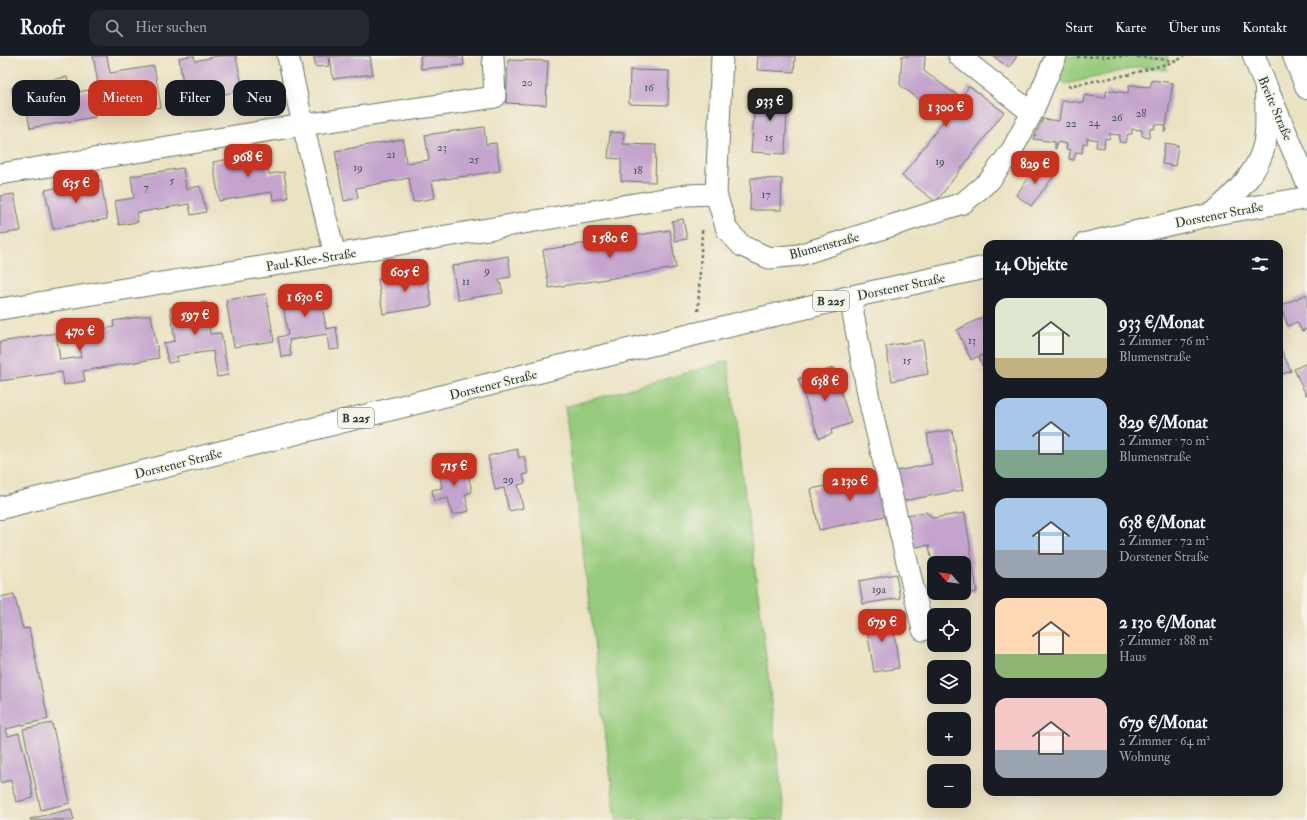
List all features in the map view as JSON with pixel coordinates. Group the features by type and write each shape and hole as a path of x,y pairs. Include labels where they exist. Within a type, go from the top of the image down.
{"main road":[{"name":"Breite Straße","path":"1254,56 1307,182"},
{"path":"1294,56 1307,88"},
{"path":"1213,214 1243,186 1259,162 1266,135 1266,87"},
{"name":"Dorstener Straße","path":"1102,240 1213,214 1307,198"},
{"name":"Dorstener Straße","path":"0,508 554,368 850,297 983,268"}],"street":[{"path":"288,56 303,125 335,255"},
{"path":"0,174 303,125 495,97 493,56"},
{"name":"Blumenstraße","path":"722,56 716,195 727,230 742,246 769,258 799,255 963,204 990,180 1012,150 1032,113 1055,58"},
{"path":"959,56 1032,113"},
{"name":"Paul-Klee-Straße","path":"0,309 335,255 687,195 716,195"},
{"path":"850,297 869,399 923,630"}],"path":[{"path":"1055,58 1130,56 1177,61"},
{"path":"1042,91 1126,75 1177,61 1184,56"},
{"path":"696,335 702,232 716,195"}],"green space":[{"path":"1062,56 1168,56 1166,70 1139,67 1066,84 1058,77"},
{"path":"728,361 763,632 785,820 616,820 565,407"}],"building":[{"path":"93,56 107,56 110,73 154,66 156,80 97,80"},
{"path":"194,56 195,61 218,56 236,56 241,80 233,80 233,92 225,94 225,80 183,80 179,58"},
{"path":"314,56 328,56 329,66 315,67"},
{"path":"330,56 370,56 373,74 333,79"},
{"path":"420,56 463,56 464,65 421,69"},
{"path":"758,56 795,56 794,72 757,70"},
{"path":"902,56 925,56 924,71 961,98 969,86 1004,112 936,202 902,176 945,119 900,85"},
{"path":"993,56 1017,56 1009,68"},
{"path":"508,60 548,61 546,105 506,103"},
{"path":"630,70 669,71 668,105 629,104"},
{"path":"67,77 68,80 50,80"},
{"path":"1152,80 1173,83 1165,132 1165,125 1155,124 1154,129 1150,128 1149,138 1142,136 1142,130 1132,129 1132,134 1128,134 1126,143 1119,142 1120,135 1110,134 1109,139 1105,138 1104,148 1096,147 1097,140 1087,138 1087,144 1083,143 1082,153 1076,152 1074,160 1069,159 1070,150 1066,149 1067,144 1057,142 1055,149 1055,142 1033,139 1043,119 1059,121 1062,100 1083,103 1084,95 1105,98 1107,90 1128,93 1129,85 1150,87"},
{"path":"157,84 161,107 157,108"},
{"path":"88,90 88,116 95,117 30,128 28,116 80,116 80,92"},
{"path":"756,90 788,92 785,154 751,152"},
{"path":"484,127 486,144 496,143 500,171 432,181 435,198 413,202 409,178 356,188 358,198 344,201 335,151 403,139 406,163 429,160 425,135"},
{"path":"610,132 624,133 623,144 656,145 655,182 621,181 621,159 608,158"},
{"path":"1165,143 1178,145 1175,166 1162,164"},
{"path":"265,153 269,174 284,172 288,198 273,200 272,192 219,201 213,162"},
{"path":"1039,164 1054,176 1031,206 1016,195"},
{"path":"183,168 186,189 200,186 206,212 191,215 189,204 136,213 138,222 119,225 115,201 134,198 131,176"},
{"path":"751,178 782,179 781,210 750,210"},
{"path":"101,180 107,219 53,229 45,190"},
{"path":"14,194 21,231 0,234 0,196"},
{"path":"683,219 687,239 675,241 672,221"},
{"path":"670,230 676,268 549,288 543,250"},
{"path":"508,256 511,277 499,279 503,293 458,300 452,266"},
{"path":"426,271 432,306 383,314 378,279"},
{"path":"319,286 326,329 336,327 339,349 329,350 327,334 289,340 291,356 281,357 278,337 288,335 281,292"},
{"path":"266,294 274,341 234,347 226,300"},
{"path":"1307,294 1307,329 1302,331 1297,322 1288,326 1283,314 1283,305"},
{"path":"206,302 210,334 221,333 228,375 217,377 213,351 177,356 178,361 168,363 164,343 175,341 170,308"},
{"path":"151,315 159,358 83,371 85,381 64,385 62,372 0,381 0,342 56,333 60,360 81,357 77,334 114,327 113,321"},
{"path":"983,317 983,354 971,360 957,330"},
{"path":"923,340 928,374 892,381 886,346"},
{"path":"1283,354 1291,371 1283,374"},
{"path":"983,355 983,367 979,358"},
{"path":"1307,363 1307,395 1306,395 1294,369"},
{"path":"833,368 851,423 831,430 832,434 819,438 798,379"},
{"path":"952,430 963,490 902,501 896,471 932,464 927,434"},
{"path":"517,449 519,458 524,456 528,474 523,475 525,483 518,485 523,508 509,511 504,488 495,490 488,456"},
{"path":"465,461 472,492 465,494 469,511 452,515 448,498 434,501 432,490 442,488 438,467"},
{"path":"882,475 890,515 819,530 811,489"},
{"path":"926,512 933,518 965,513 977,592 971,593 971,556 931,556 929,545 910,548 905,515"},
{"path":"896,574 900,598 863,604 859,581"},
{"path":"14,594 23,629 29,628 48,719 6,729 8,736 19,733 30,776 33,798 16,802 11,780 0,783 0,597"},
{"path":"891,614 899,668 874,672 865,618"},
{"path":"52,723 70,803 41,810 23,729"},
{"path":"71,809 74,820 30,820 30,819"}]}
